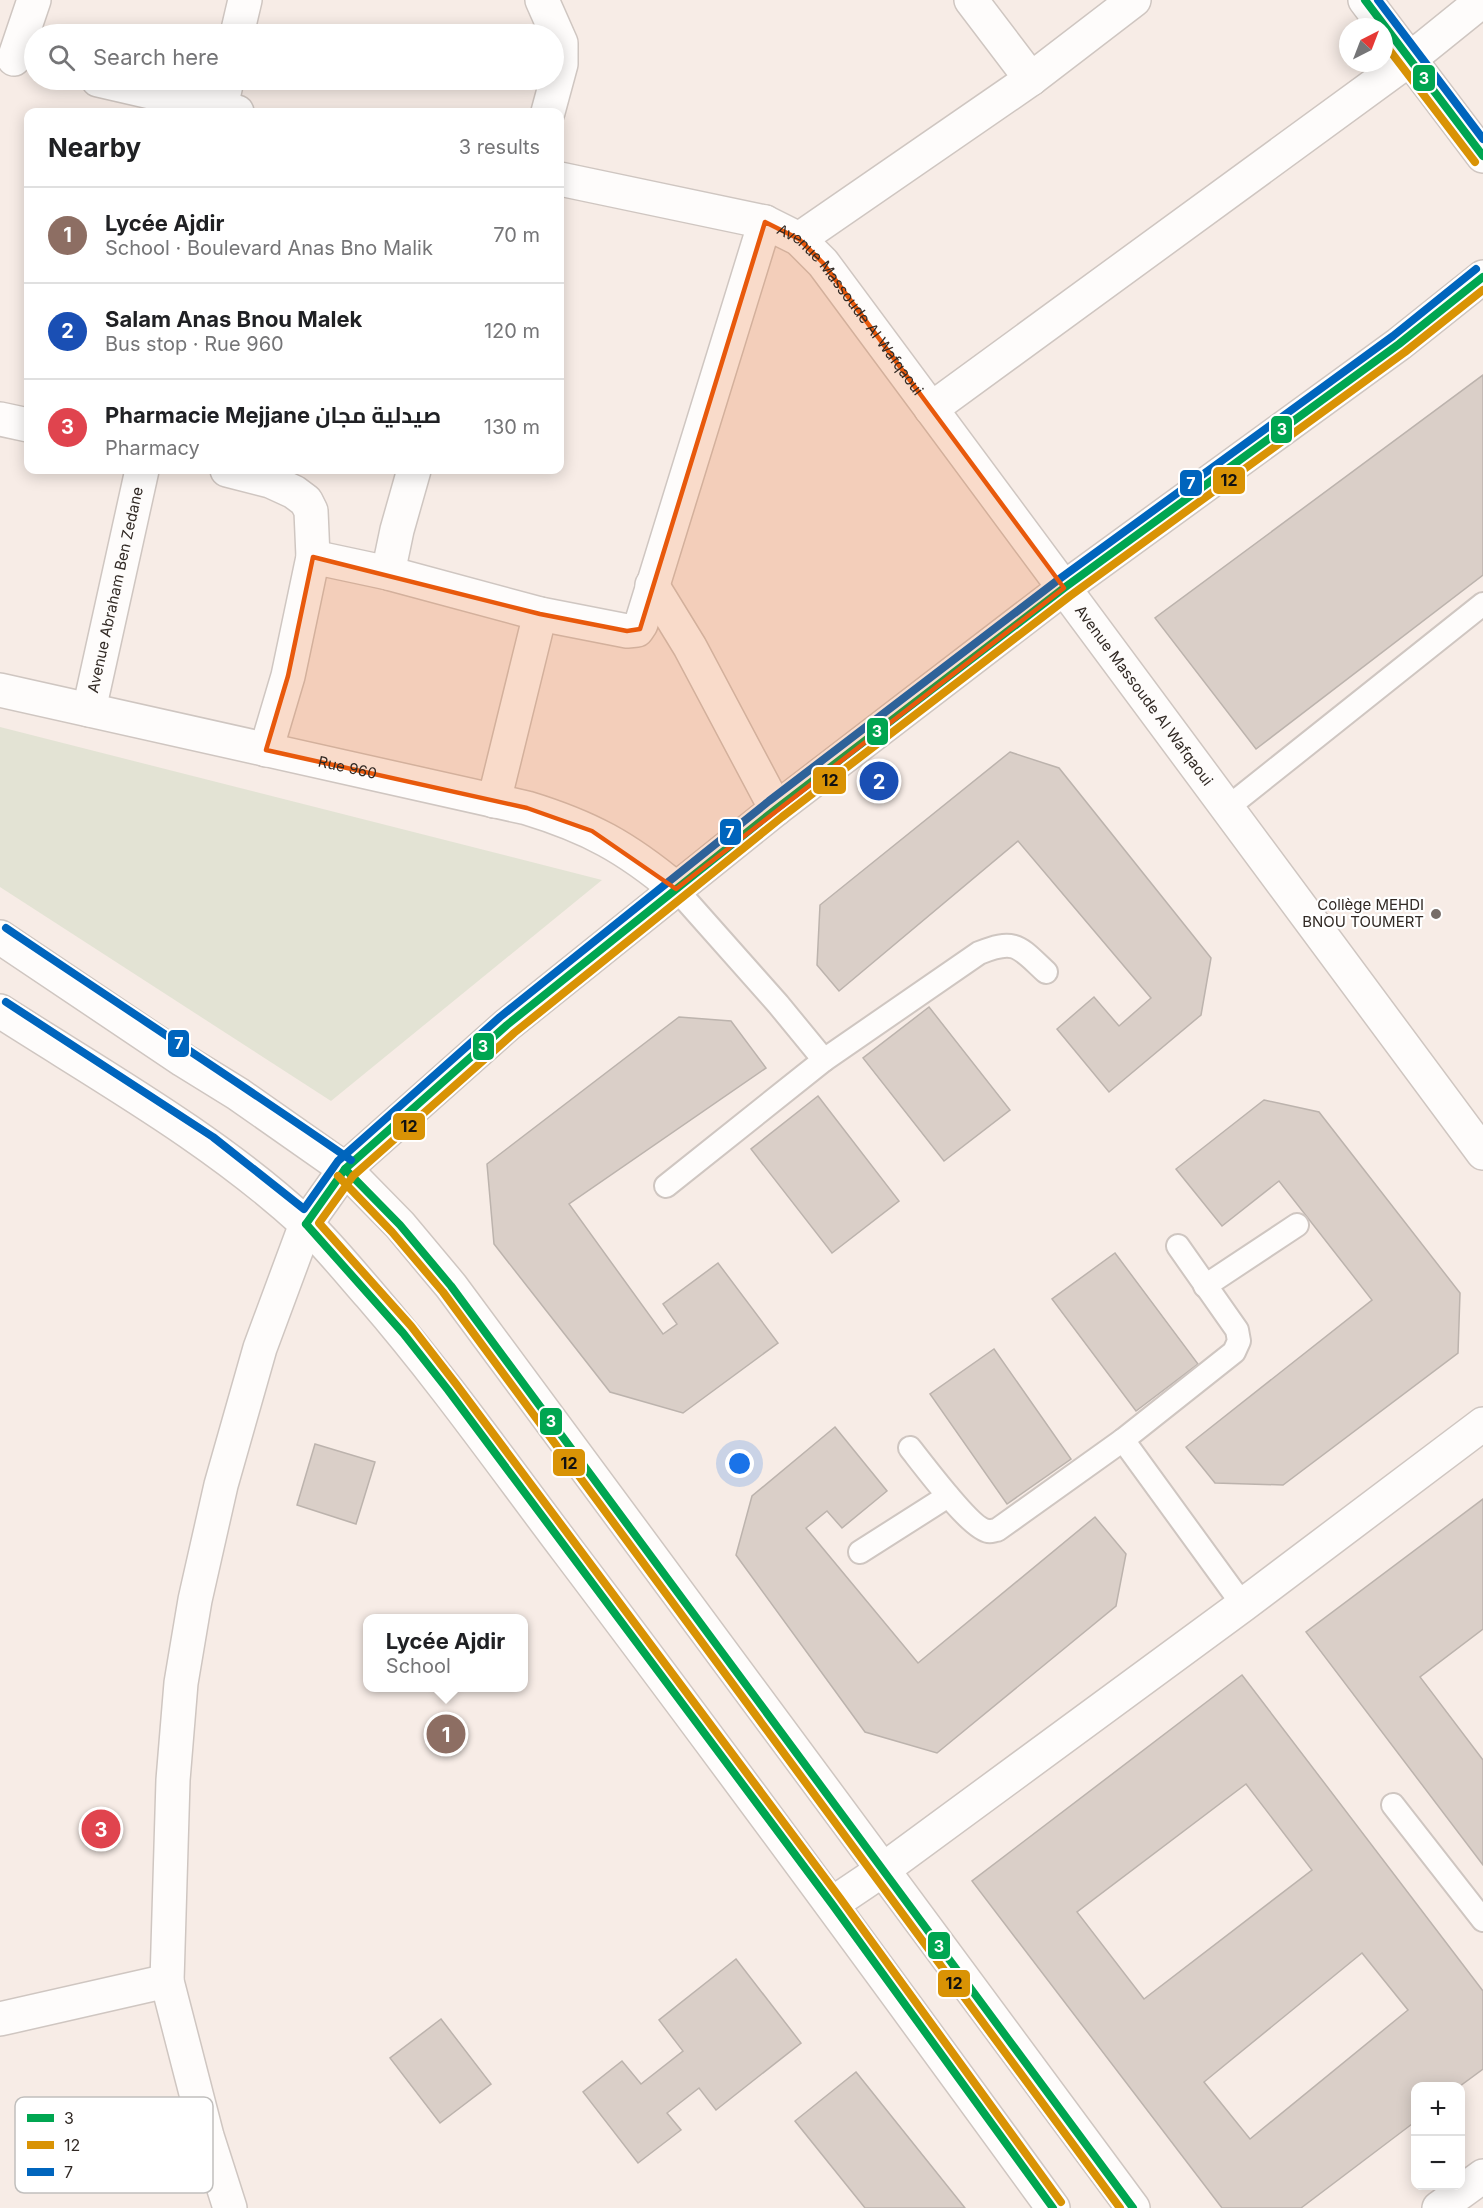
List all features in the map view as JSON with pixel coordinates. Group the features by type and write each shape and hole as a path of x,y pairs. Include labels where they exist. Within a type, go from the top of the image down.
{"street":[{"path":"27,24 34,0"},
{"path":"239,24 245,0"},
{"path":"542,0 553,24"},
{"path":"971,0 1031,79"},
{"path":"799,239 1031,79 1134,0"},
{"path":"1365,0 1483,156"},
{"path":"931,409 1410,59 1483,0"},
{"path":"16,60 24,33"},
{"path":"154,90 226,103"},
{"path":"549,108 554,90"},
{"name":"Avenue Massoude Al Wafqaoui","path":"564,180 765,222 799,239 823,263 1483,1153"},
{"path":"313,557 388,573 540,615 637,630 642,624 652,585 765,222"},
{"path":"197,2097 167,1981 173,1780 181,1683 195,1600 221,1485 260,1348 306,1224 345,1169 500,1031 676,889 776,809 1064,588 1399,344 1483,277"},
{"path":"0,419 24,424"},
{"name":"Avenue Abraham Ben Zedane","path":"89,710 141,474"},
{"path":"242,474 270,481 294,492 306,501 310,511 313,557 288,676 266,750"},
{"path":"388,573 413,474"},
{"path":"652,585 690,647 776,809"},
{"path":"494,801 540,615"},
{"name":"Rue 960","path":"0,690 527,808 592,831 650,867 676,889"},
{"path":"0,937 265,1112 345,1169 399,1225 451,1286 1133,2208"},
{"path":"0,1011 207,1146 306,1224 403,1333 832,1904 1053,2208"},
{"path":"832,1904 884,1869 1243,1605 1483,1424"},
{"path":"0,2019 167,1981"},
{"path":"213,2155 230,2208"},
{"path":"1439,2208 1483,2176"}],"lane":[{"path":"1227,808 1483,604"},
{"path":"676,889 778,1004 824,1060"},
{"path":"666,1186 824,1060 979,953 998,945 1012,945 1022,949 1046,972"},
{"path":"1205,1286 1297,1225"},
{"path":"910,1448 948,1496 980,1528 987,1531 997,1530 1123,1440 1234,1352 1239,1341 1237,1330 1178,1246"},
{"path":"1123,1440 1243,1605"},
{"path":"860,1552 948,1496"},
{"path":"1393,1805 1483,1920"}],"highlighted area":[{"path":"765,222 799,239 823,263 1064,588 676,889 592,831 527,808 266,750 288,676 313,557 540,614 627,631 640,629"}],"shaded area":[{"path":"0,727 602,880 331,1101 0,887"}],"building":[{"path":"1483,375 1483,575 1256,749 1155,618"},
{"path":"1010,752 1059,768 1211,958 1201,1015 1109,1092 1057,1029 1094,997 1119,1026 1151,998 1018,841 839,991 817,965 820,905"},
{"path":"929,1007 1010,1110 944,1161 863,1058"},
{"path":"679,1017 731,1021 766,1068 569,1204 663,1334 677,1324 663,1304 718,1263 778,1343 683,1413 610,1392 494,1244 487,1164"},
{"path":"818,1096 899,1201 832,1253 751,1149"},
{"path":"1264,1100 1319,1112 1460,1293 1458,1353 1283,1485 1215,1483 1186,1447 1372,1300 1279,1181 1222,1226 1176,1169"},
{"path":"1115,1253 1198,1364 1136,1411 1052,1299"},
{"path":"994,1349 1071,1459 1007,1504 930,1394"},
{"path":"835,1427 887,1491 842,1528 827,1511 806,1528 918,1663 1095,1517 1126,1554 1116,1606 937,1753 865,1732 736,1555 752,1496"},
{"path":"315,1444 375,1462 356,1524 297,1505"},
{"path":"1483,1499 1483,1629 1420,1677 1483,1760 1483,1865 1306,1632"},
{"path":"1242,1675 1483,1991 1483,2069 1465,2082 1411,2082 1411,2125 1301,2208 1222,2208 972,1881","holes":["1246,1784 1312,1870 1144,1999 1077,1912","1362,1953 1408,2010 1250,2139 1204,2082"]},
{"path":"736,1959 801,2043 716,2110 699,2088 667,2113 681,2130 638,2163 583,2092 622,2061 641,2084 683,2051 659,2020"},
{"path":"441,2019 491,2084 440,2123 390,2058"},
{"path":"856,2072 965,2208 865,2208 795,2121"}],"transit line":[{"name":"3","path":"1365,0 1483,156"},
{"name":"7","path":"1378,0 1483,139"},
{"name":"12","path":"1393,55 1475,162"},
{"name":"7","path":"6,1002 213,1137 304,1209 338,1161 500,1017 769,801 1058,580 1393,336 1476,269"},
{"name":"3","path":"306,1224 345,1169 507,1025 776,809 1064,588 1399,344 1483,277"},
{"name":"12","path":"1061,2202 840,1898 456,1384 411,1326 319,1223 353,1176 514,1033 782,817 1070,596 1405,352 1483,290"},
{"name":"7","path":"6,928 351,1160"},
{"name":"3","path":"345,1169 400,1225 451,1286 1133,2208"},
{"name":"12","path":"338,1176 392,1232 443,1292 1120,2208"},
{"name":"3","path":"306,1224 403,1333 448,1390 832,1904 1053,2208"}],"place":[{"name":"Salam Anas Bnou Malek","path":"879,781"},
{"name":"Collège MEHDI BNOU TOUMERT","path":"1436,914"},
{"name":"Lycée Ajdir","path":"446,1734"},
{"name":"Pharmacie Mejjane صيدلية مجان","path":"101,1829"}]}
